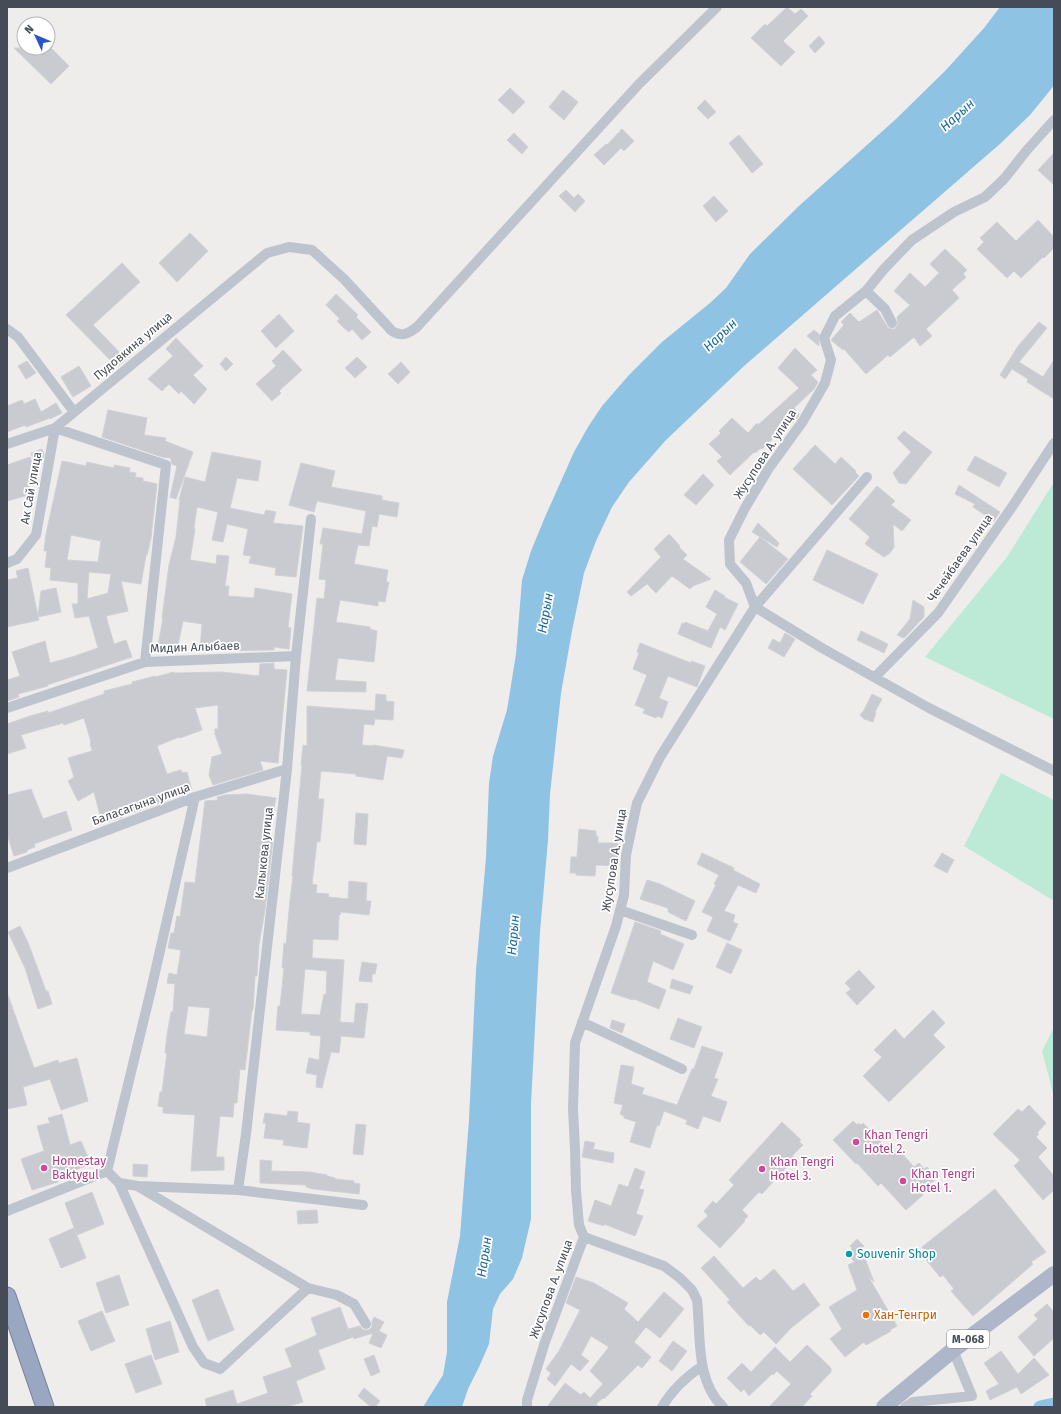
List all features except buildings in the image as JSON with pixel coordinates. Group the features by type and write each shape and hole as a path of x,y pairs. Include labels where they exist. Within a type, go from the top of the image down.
{"highway":[{"path":"7,1296 45,1407"}],"main road":[{"name":"М-068","path":"884,1407 953,1350 1054,1274"}],"street":[{"name":"Пудовкина улица","path":"7,444 55,428 267,252 289,247 312,250 344,279 392,331 401,335 409,333 417,327 639,84 717,7"},
{"name":"Жусупова А. улица","path":"527,1407 527,1400 545,1342 584,1237 579,1225 576,1190 573,1109 574,1043 616,926 624,895 626,855 636,803 660,757 755,607 746,583 730,564 729,540 745,508 769,468 803,422 825,382 831,360 824,338 835,316 866,291 884,269 912,240 954,212 984,197 1004,179 1027,150 1054,120"},
{"path":"866,291 885,310 892,323"},
{"path":"7,328 18,337 74,412"},
{"path":"55,428 166,465 145,662"},
{"name":"Ак Сай улица","path":"7,563 17,559 36,536 55,428"},
{"name":"Чечейбаева улица","path":"874,677 938,613 1012,507 1054,443"},
{"path":"867,477 755,607 822,648 929,708 1054,771"},
{"name":"Калыкова улица","path":"238,1190 246,1134 287,769 296,656 311,519"},
{"name":"Мидин Алыбаев","path":"7,708 145,662 296,656"},
{"name":"Баласагына улица","path":"7,868 196,797 287,769"},
{"path":"107,1170 196,797"},
{"path":"620,910 692,935"},
{"path":"582,1022 682,1069"},
{"path":"107,1170 119,1183 193,1347 204,1363 220,1370 308,1288"},
{"path":"7,1211 107,1170"},
{"path":"119,1183 138,1186 238,1190 363,1205"},
{"path":"138,1186 308,1288 337,1295 354,1304 366,1324"},
{"path":"584,1237 664,1266 680,1278 692,1290 697,1300 702,1366 706,1384 723,1407"},
{"path":"905,1407 913,1402 972,1396 953,1350"},
{"path":"662,1407 686,1377 702,1366"}],"green space":[{"path":"1054,482 1054,719 925,657 1007,557"},
{"path":"1001,773 1054,800 1054,901 964,846"},
{"path":"1054,1027 1054,1097 1042,1051"}],"water":[{"name":"Нарын","path":"1000,7 1054,7 1054,84 1052,88 1030,115 1001,143 744,366 666,440 629,482 612,507 596,541 584,573 572,631 561,693 550,794 548,840 540,932 531,1104 531,1219 522,1258 513,1279 500,1294 493,1309 489,1344 468,1389 462,1407 423,1407 443,1375 447,1352 447,1302 460,1236 469,1120 476,970 486,858 489,783 493,756 507,710 516,654 522,580 531,551 545,517 574,452 588,427 602,406 629,375 662,342 726,288 750,254 800,205 896,119 946,70 984,28"}],"waterway":[{"path":"1040,1407 1054,1404"}],"place":[{"name":"Khan Tengri Hotel 2.","path":"856,1142"},
{"name":"Homestay Baktygul","path":"44,1168"},
{"name":"Khan Tengri Hotel 3.","path":"762,1169"},
{"name":"Khan Tengri Hotel 1.","path":"903,1181"},
{"name":"Souvenir Shop","path":"849,1254"},
{"name":"Хан-Тенгри","path":"866,1315"}]}
